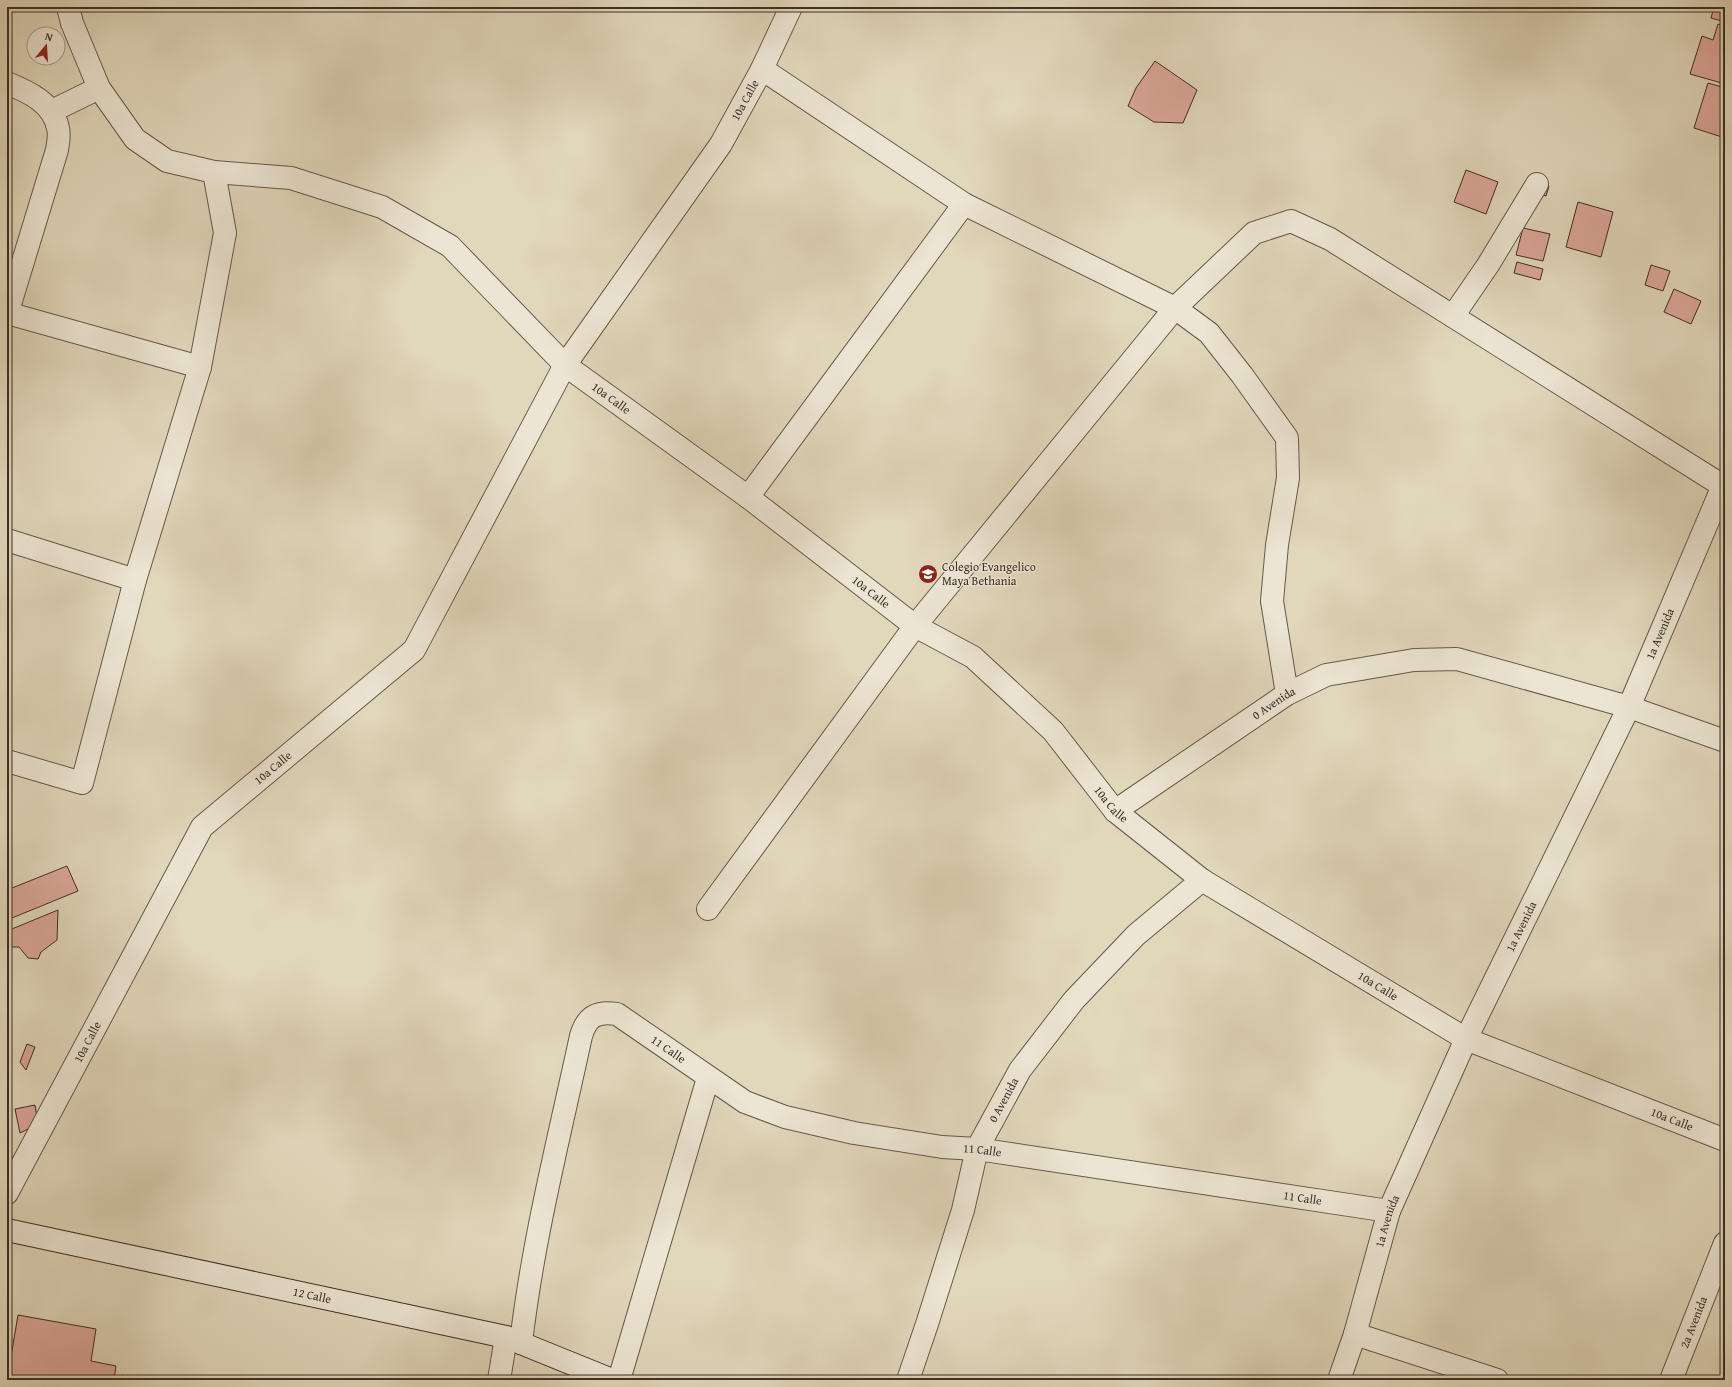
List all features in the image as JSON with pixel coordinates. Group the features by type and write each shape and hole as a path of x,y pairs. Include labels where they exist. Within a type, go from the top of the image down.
{"street":[{"path":"68,7 72,24 99,88 136,139 167,161 214,172 291,178 382,207 450,246 565,365"},
{"name":"10a Calle","path":"7,1193 202,827 414,650 565,365 720,144 762,68 791,7"},
{"path":"762,68 964,204 1175,308 1209,333 1242,375 1287,438 1288,478 1277,545 1272,601 1287,694"},
{"path":"7,83 30,92 52,111 59,129 57,150 7,313 200,367"},
{"path":"52,111 99,88"},
{"path":"7,761 82,783 135,580 200,367 225,233 214,172"},
{"path":"1453,316 1488,266 1537,184"},
{"path":"748,496 964,204"},
{"path":"708,909 915,626 1175,308 1254,233 1291,221 1330,239 1724,483"},
{"name":"10a Calle","path":"565,365 748,496 915,626 973,658 1054,731 1115,811 1202,880 1466,1039 1725,1140"},
{"name":"1a Avenida","path":"1339,1380 1355,1334 1389,1211 1466,1039 1630,706 1724,483"},
{"path":"7,540 135,580"},
{"name":"0 Avenida","path":"1115,811 1287,694 1326,675 1414,660 1457,659 1630,706 1725,741"},
{"name":"0 Avenida","path":"908,1380 963,1210 977,1149 1020,1070 1074,1000 1136,935 1202,880"},
{"name":"11 Calle","path":"514,1340 584,1026 592,1017 605,1012 618,1014 744,1102 785,1117 854,1133 942,1147 977,1149 1389,1211"},
{"path":"619,1380 708,1078"},
{"name":"12 Calle","path":"7,1230 514,1340 612,1380"},
{"name":"2a Avenida","path":"1671,1380 1725,1243"},
{"path":"1355,1334 1497,1380"},
{"path":"499,1380 514,1340"}],"building":[{"path":"1714,7 1725,7 1725,22 1711,18"},
{"path":"1718,24 1725,26 1725,84 1690,74 1702,36 1713,40"},
{"path":"1155,61 1197,90 1183,123 1154,122 1128,106 1136,88"},
{"path":"1708,83 1725,88 1725,138 1694,128"},
{"path":"1466,170 1498,182 1486,214 1454,202"},
{"path":"1541,184 1549,186 1546,196 1533,191"},
{"path":"1578,202 1613,212 1601,257 1566,247"},
{"path":"1523,228 1550,234 1543,261 1516,255"},
{"path":"1517,262 1543,269 1540,280 1514,273"},
{"path":"1651,265 1670,271 1663,291 1645,285"},
{"path":"1674,289 1701,301 1691,324 1664,312"},
{"path":"67,866 78,891 7,920 7,890"},
{"path":"58,910 57,940 41,952 38,959 28,958 19,947 8,947 7,931"},
{"path":"27,1044 35,1047 26,1070 20,1062"},
{"path":"35,1105 38,1124 20,1133 15,1109"},
{"path":"18,1315 96,1329 91,1361 116,1366 114,1380 7,1380"},
{"path":"122,1375 139,1380 121,1380"}],"place":[{"name":"Colegio Evangelico Maya Bethania","path":"928,574"}]}
